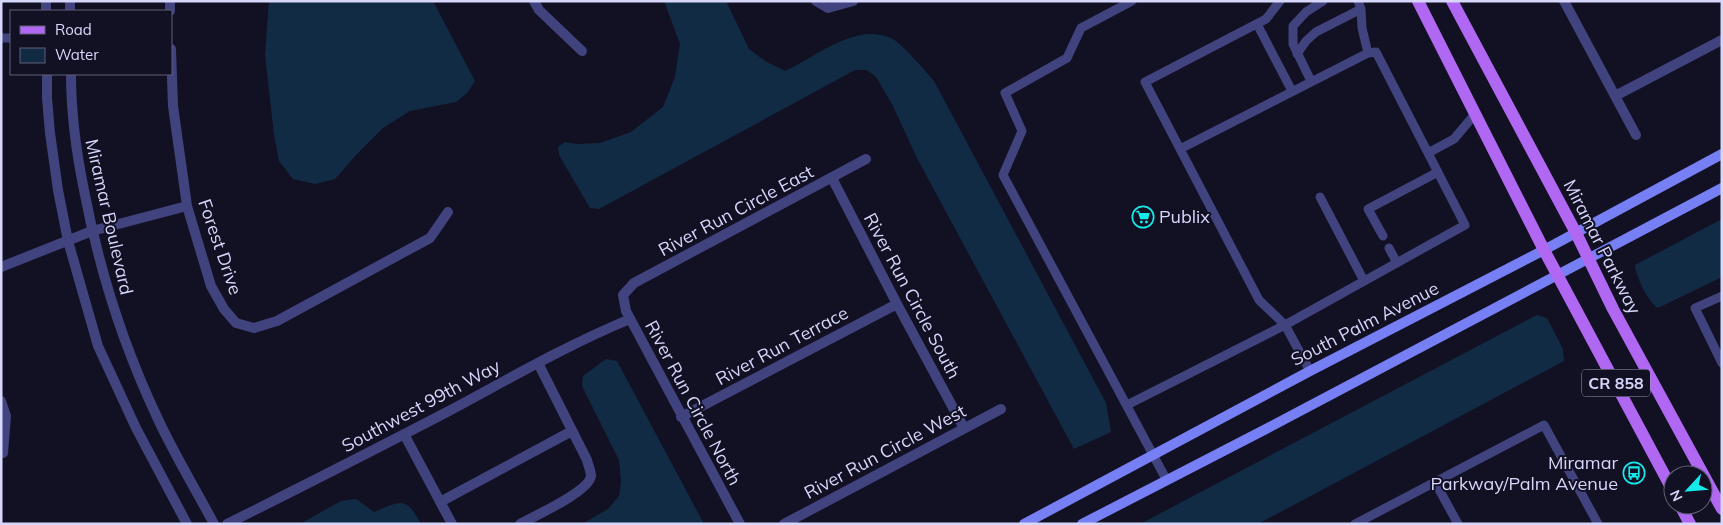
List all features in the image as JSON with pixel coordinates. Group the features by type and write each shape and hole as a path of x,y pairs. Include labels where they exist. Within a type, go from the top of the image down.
{"main road":[{"name":"CR 858","path":"1418,1 1544,250 1663,472"},
{"name":"Miramar Parkway","path":"1452,1 1576,232 1618,317 1722,509"},
{"name":"South Palm Avenue","path":"1024,524 1722,154"},
{"path":"1082,524 1722,188"}],"street":[{"path":"534,1 539,10 582,51"},
{"path":"816,2 828,8 853,1"},
{"path":"1564,1 1636,135"},
{"path":"1615,96 1722,40"},
{"path":"46,75 50,133 58,190 68,241 98,346 136,428 187,524"},
{"name":"Miramar Boulevard","path":"71,75 75,143 92,231 112,306 158,419 214,524"},
{"name":"Forest Drive","path":"171,75 172,106 187,206 212,286 224,309 236,322 254,328 277,321 430,238 448,212"},
{"name":"River Run Circle East","path":"623,295 634,283 866,159"},
{"name":"River Run Circle South","path":"832,178 964,428"},
{"path":"1,267 92,231 187,206"},
{"name":"River Run Circle North","path":"623,295 626,311 630,319 740,524"},
{"name":"River Run Terrace","path":"681,417 897,304"},
{"name":"Southwest 99th Way","path":"227,524 606,328 630,319"},
{"path":"520,524 578,492 588,483 591,475 587,460 538,363"},
{"path":"1,401 6,416 2,453"},
{"name":"River Run Circle West","path":"784,524 1001,409"},
{"path":"440,502 572,431"},
{"path":"404,434 452,524"}],"lane":[{"path":"1132,1 1081,28 1067,58 1005,93 1022,131 1003,175 1166,479"},
{"path":"1280,1 1266,19 1145,82 1259,300 1285,325 1310,371"},
{"path":"1311,82 1293,44 1293,26 1306,12 1323,1"},
{"path":"1298,54 1306,41 1316,32 1359,5 1368,52"},
{"path":"1257,24 1292,91"},
{"path":"1127,405 1285,325 1465,225 1376,52 1368,52 1180,149"},
{"path":"1428,153 1454,139 1475,114"},
{"path":"1383,236 1368,209 1438,172"},
{"path":"1320,197 1364,281"},
{"path":"1389,248 1397,263"},
{"path":"1722,296 1696,308 1722,363"},
{"path":"1355,524 1544,425 1598,524"},
{"path":"1435,482 1458,524"}],"water":[{"path":"269,1 433,1 475,81 467,93 456,102 410,111 383,128 335,179 315,184 293,179 279,161 274,135 265,55"},
{"path":"664,1 726,1 749,49 765,61 785,71 836,43 864,34 878,34 891,38 907,51 934,81 1106,403 1111,432 1074,449 918,160 892,104 876,77 867,70 855,70 599,209 590,208 559,155 558,147 565,142 577,144 600,143 631,132 663,107 675,77 680,44"},
{"path":"1722,219 1722,277 1658,308 1654,305 1643,289 1635,265"},
{"path":"1537,315 1547,318 1563,349 1564,361 1258,524 1140,524"},
{"path":"606,359 617,361 704,524 582,524 608,509 619,496 621,483 619,460 582,386 583,376"},
{"path":"356,499 374,512 390,505 402,503 411,508 421,524 300,524 341,501"}],"place":[{"name":"Publix","path":"1143,217"},
{"name":"Miramar Parkway/Palm Avenue","path":"1634,473"}]}
